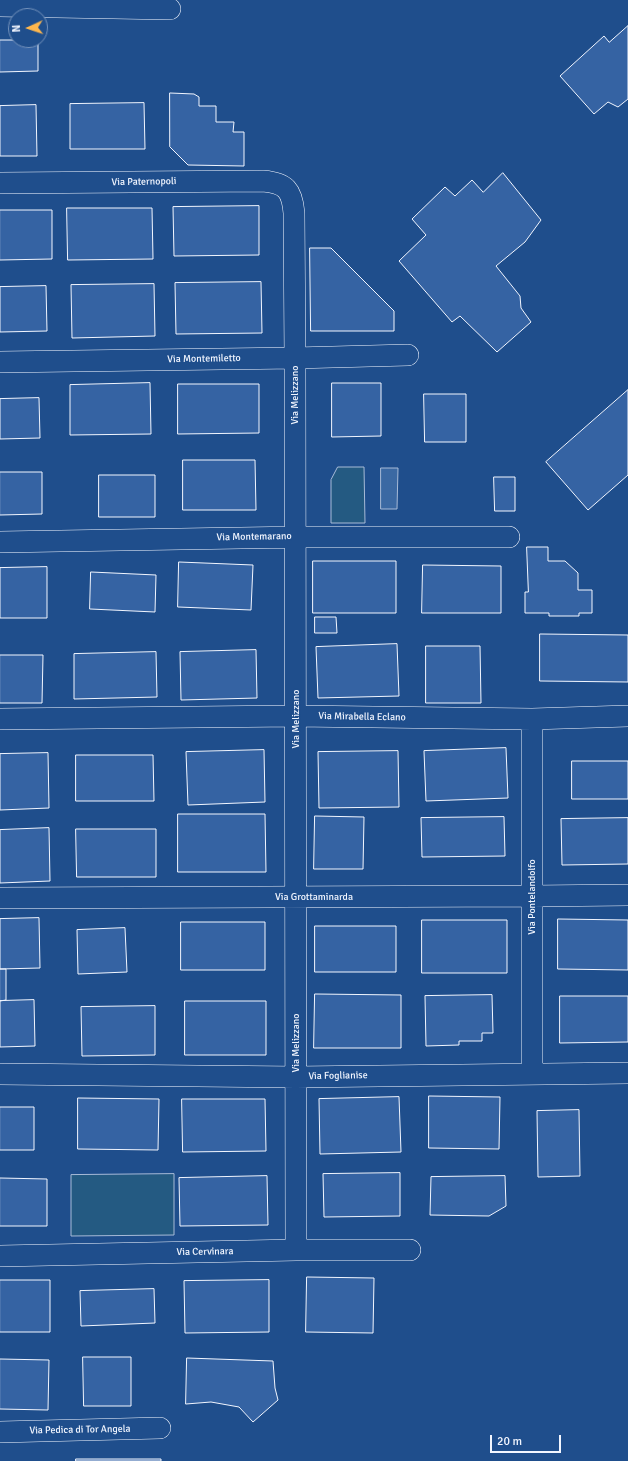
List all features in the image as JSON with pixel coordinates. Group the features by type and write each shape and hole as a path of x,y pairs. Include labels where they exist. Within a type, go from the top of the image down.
{"street":[{"path":"0,6 170,9"},
{"name":"Via Paternopoli","path":"0,183 263,181 280,184 287,189"},
{"name":"Via Melizzano","path":"287,189 292,196 294,213 296,537 296,1250"},
{"name":"Via Montemiletto","path":"0,362 408,355"},
{"name":"Via Montemarano","path":"0,542 296,537 509,537"},
{"name":"Via Mirabella Eclano","path":"0,719 296,716 532,719 628,716"},
{"name":"Via Pontelandolfo","path":"532,719 532,1074"},
{"name":"Via Grottaminarda","path":"0,898 628,895"},
{"name":"Via Foglianise","path":"0,1074 296,1077 628,1073"},
{"name":"Via Cervinara","path":"0,1256 296,1250 410,1250"},
{"name":"Via Pedica di Tor Angela","path":"0,1432 160,1428"}],"shaded area":[{"path":"338,467 364,467 365,523 331,523 331,480"},
{"path":"381,468 398,468 397,509 381,509"},
{"path":"174,1174 174,1235 71,1236 71,1175"}],"building":[{"path":"628,26 628,99 618,107 608,102 594,114 560,76 604,36 609,42"},
{"path":"0,40 8,40 8,48 38,48 38,71 0,72"},
{"path":"170,93 194,94 199,97 199,106 216,106 216,122 234,122 233,132 244,132 244,166 188,165 170,147"},
{"path":"144,103 145,149 70,149 70,104"},
{"path":"36,105 37,156 0,156 0,106"},
{"path":"503,173 541,220 525,242 496,266 520,296 521,308 531,322 497,352 460,316 452,322 399,261 426,235 412,219 445,187 455,196 472,180 483,192"},
{"path":"259,206 259,255 174,256 173,207"},
{"path":"67,208 152,208 153,259 68,260"},
{"path":"0,210 52,210 52,259 0,260"},
{"path":"310,248 331,248 394,311 394,331 311,331"},
{"path":"261,282 262,333 176,334 175,283"},
{"path":"154,284 155,336 72,338 71,285"},
{"path":"46,286 47,331 0,332 0,287"},
{"path":"150,383 151,434 70,435 70,385"},
{"path":"332,383 381,383 381,436 332,437"},
{"path":"178,384 259,384 259,433 178,434"},
{"path":"628,390 628,475 588,510 546,462"},
{"path":"424,394 466,394 466,442 425,442"},
{"path":"39,398 40,438 0,439 0,399"},
{"path":"183,460 255,460 256,510 183,510"},
{"path":"0,472 42,472 42,514 0,515"},
{"path":"99,475 155,475 155,517 99,517"},
{"path":"494,477 515,477 515,511 495,511"},
{"path":"527,547 548,547 548,561 565,561 578,573 578,590 592,590 592,613 579,613 579,616 549,616 549,613 525,613 525,592 528,592"},
{"path":"313,561 396,561 396,613 313,613"},
{"path":"179,562 253,565 251,610 178,607"},
{"path":"423,565 501,566 501,613 422,613"},
{"path":"47,567 47,618 0,618 0,568"},
{"path":"91,572 156,575 155,612 90,609"},
{"path":"315,617 336,617 337,633 315,633"},
{"path":"540,634 628,635 628,682 540,681"},
{"path":"397,644 399,696 318,698 316,647"},
{"path":"426,646 480,646 481,703 426,703"},
{"path":"256,650 257,698 181,700 180,652"},
{"path":"156,652 157,697 74,699 74,654"},
{"path":"0,655 43,655 42,703 0,703"},
{"path":"506,748 508,798 426,801 424,751"},
{"path":"264,750 265,802 188,805 186,752"},
{"path":"398,751 399,807 319,808 318,752"},
{"path":"48,753 49,808 0,810 0,754"},
{"path":"76,755 153,755 154,801 76,801"},
{"path":"572,761 628,761 628,799 572,799"},
{"path":"178,814 265,814 266,872 178,872"},
{"path":"315,816 364,817 363,869 314,869"},
{"path":"504,817 505,856 422,857 421,818"},
{"path":"628,818 628,864 562,865 561,819"},
{"path":"49,828 50,881 0,883 0,830"},
{"path":"76,829 156,829 156,877 77,877"},
{"path":"39,918 40,968 0,969 0,919"},
{"path":"558,919 628,920 628,970 558,969"},
{"path":"422,920 507,920 507,973 422,973"},
{"path":"181,922 265,922 265,970 181,970"},
{"path":"315,926 396,926 396,972 315,972"},
{"path":"125,928 127,972 78,974 77,930"},
{"path":"0,969 6,969 6,1000 0,1001"},
{"path":"315,994 401,995 401,1048 314,1048"},
{"path":"492,995 493,1033 482,1033 482,1041 459,1041 459,1045 426,1046 425,996"},
{"path":"560,996 628,996 628,1042 560,1043"},
{"path":"34,1000 35,1046 0,1047 0,1001"},
{"path":"185,1001 266,1001 266,1055 185,1055"},
{"path":"155,1006 155,1055 82,1056 81,1007"},
{"path":"429,1096 500,1097 499,1149 429,1148"},
{"path":"399,1097 401,1152 320,1154 319,1099"},
{"path":"78,1098 159,1099 158,1150 78,1149"},
{"path":"182,1099 265,1099 266,1151 183,1152"},
{"path":"0,1107 34,1107 34,1150 0,1150"},
{"path":"579,1110 580,1176 538,1177 537,1111"},
{"path":"400,1173 400,1216 324,1217 323,1174"},
{"path":"267,1176 268,1225 180,1226 179,1178"},
{"path":"505,1176 506,1206 489,1216 430,1215 431,1177"},
{"path":"0,1178 47,1179 47,1226 0,1226"},
{"path":"307,1277 374,1278 373,1333 306,1332"},
{"path":"0,1280 50,1280 50,1332 0,1332"},
{"path":"269,1280 269,1332 185,1333 184,1281"},
{"path":"154,1289 155,1323 81,1326 80,1291"},
{"path":"83,1357 131,1357 131,1406 84,1406"},
{"path":"187,1358 273,1361 275,1388 278,1400 253,1422 239,1407 211,1402 186,1404"},
{"path":"0,1359 49,1360 48,1410 0,1409"},
{"path":"76,1459 161,1459 161,1461 76,1461"}]}
